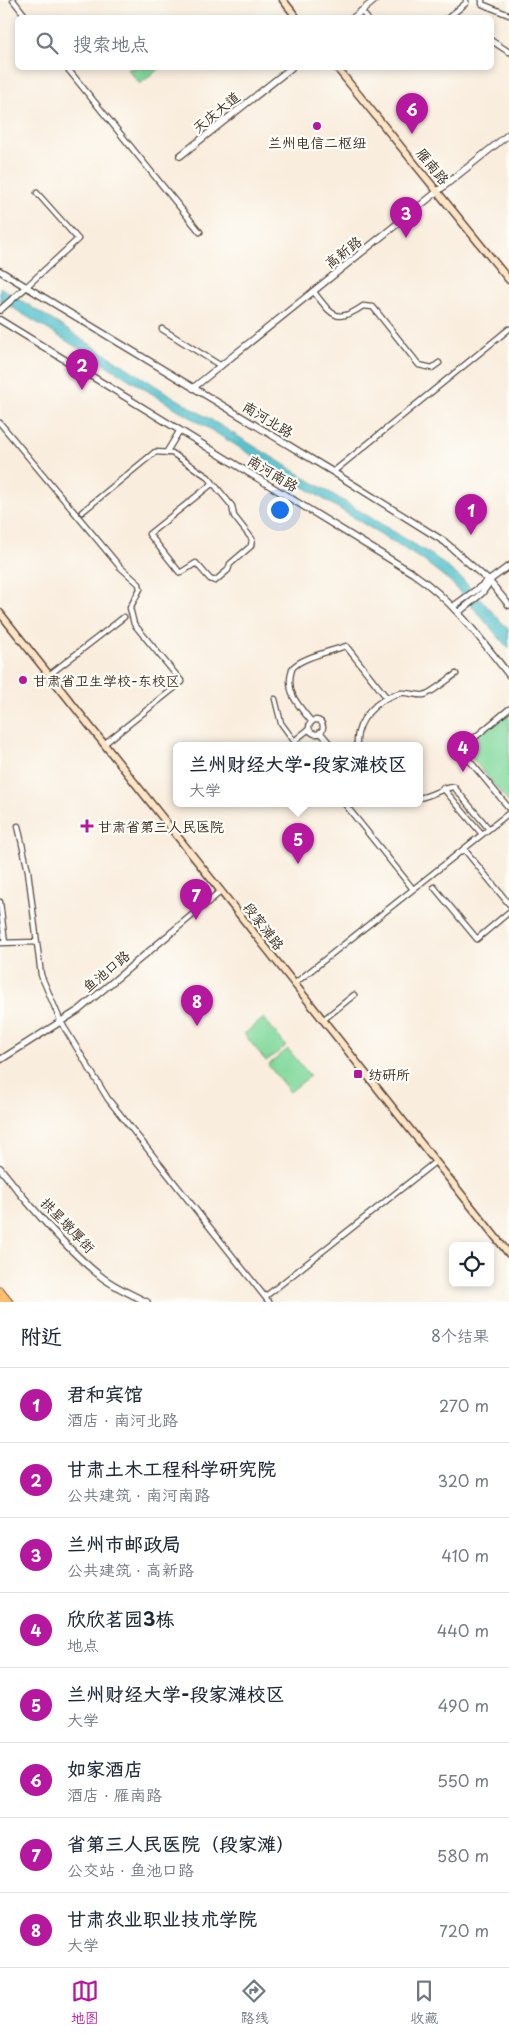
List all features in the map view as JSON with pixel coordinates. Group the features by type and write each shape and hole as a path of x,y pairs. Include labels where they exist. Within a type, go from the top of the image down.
{"main road":[{"path":"283,0 295,15"},
{"name":"雁南路","path":"339,70 509,280"},
{"name":"段家滩路","path":"0,613 509,1254"},
{"path":"0,1291 9,1302"},
{"path":"0,1299 3,1302"}],"street":[{"path":"13,0 25,15"},
{"path":"357,15 375,0"},
{"path":"452,15 466,3 466,0"},
{"path":"482,0 482,4 509,16"},
{"path":"362,11 365,15"},
{"path":"494,42 509,52"},
{"path":"68,70 200,232"},
{"name":"天庆大道","path":"180,156 288,70"},
{"name":"高新路","path":"193,388 312,291 438,193 509,134"},
{"path":"1,309 78,239 37,193"},
{"name":"南河北路","path":"0,270 445,542 490,582 509,605"},
{"path":"312,291 330,313 340,317 351,315 363,306 373,307 419,365 432,368 439,363"},
{"name":"南河南路","path":"0,320 435,588 454,606 509,675"},
{"path":"162,329 221,366"},
{"path":"333,472 509,330"},
{"path":"0,423 120,567 139,584 140,589 130,608 134,624 182,682 104,744"},
{"path":"166,453 180,430"},
{"path":"82,512 154,452 172,453 208,477 213,483 232,506 234,516 252,541 250,548 230,564 228,570 215,581 210,579 196,564 180,573 149,534 213,483"},
{"path":"459,612 482,593 490,582 509,566"},
{"path":"454,606 477,588 490,582"},
{"path":"49,675 124,617"},
{"path":"312,722 294,698 288,685 292,669 304,659 346,646 387,698"},
{"path":"358,742 361,724 370,710 387,698 401,693 423,695 456,674"},
{"path":"275,699 281,723 295,742"},
{"path":"509,709 467,744 466,752 469,760 509,808"},
{"path":"312,722 318,720 321,723 322,729 320,732"},
{"path":"297,742 310,729 312,722"},
{"path":"310,729 314,733 320,732"},
{"path":"320,732 328,742"},
{"path":"423,797 443,788 454,787 489,829"},
{"path":"443,788 482,834"},
{"path":"347,807 413,889"},
{"path":"294,984 509,813"},
{"path":"18,826 28,871 40,975 61,1022 108,1099 269,1302"},
{"path":"464,849 509,904"},
{"path":"434,887 477,939 509,912"},
{"name":"鱼池口路","path":"0,1060 79,1010 221,891"},
{"path":"0,902 2,943 36,942"},
{"path":"323,1020 354,995"},
{"path":"266,1296 435,1162"},
{"name":"拱星墩厚街","path":"0,1168 14,1187 70,1247 103,1278 147,1302"}],"green space":[{"path":"129,70 158,70 140,84"},
{"path":"509,707 509,803 462,746"},
{"path":"264,1018 286,1046 266,1061 244,1034"},
{"path":"288,1049 310,1076 290,1092 268,1065"}],"water":[{"path":"0,287 159,388 435,557 463,580 508,629 509,649 451,582 424,561 0,300"}],"place":[{"name":"兰州电信二枢纽","path":"317,126"},
{"name":"如家酒店","path":"412,134"},
{"name":"兰州市邮政局","path":"406,238"},
{"name":"甘肃土木工程科学研究院","path":"82,390"},
{"name":"君和宾馆","path":"471,535"},
{"name":"甘肃省卫生学校-东校区","path":"23,680"},
{"name":"欣欣茗园3栋","path":"463,772"},
{"name":"甘肃省第三人民医院","path":"87,826"},
{"name":"兰州财经大学-段家滩校区","path":"298,864"},
{"name":"省第三人民医院（段家滩）","path":"196,920"},
{"name":"甘肃农业职业技术学院","path":"197,1026"},
{"name":"纺研所","path":"358,1074"}]}
